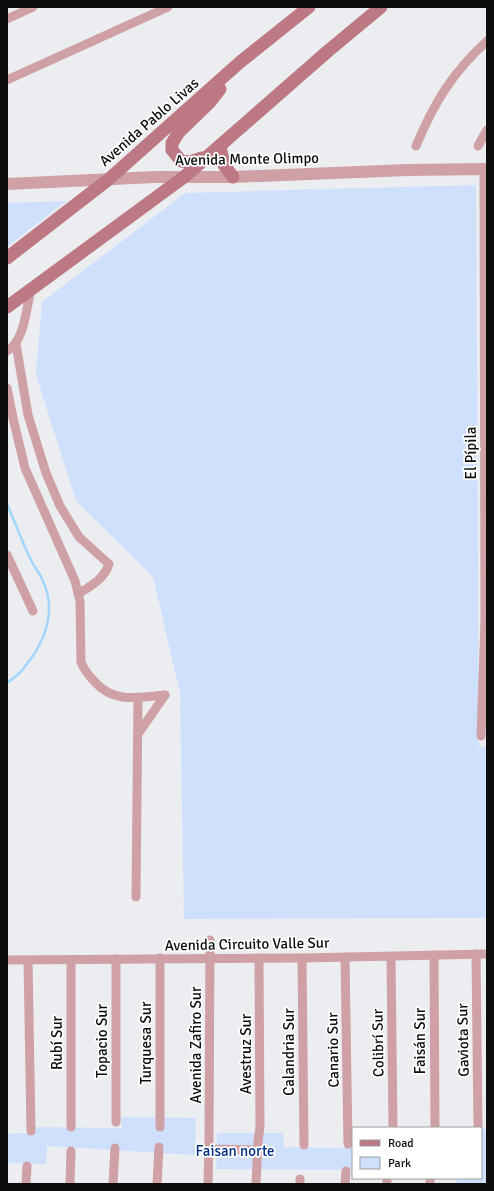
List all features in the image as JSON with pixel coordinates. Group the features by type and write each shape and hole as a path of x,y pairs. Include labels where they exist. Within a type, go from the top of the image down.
{"main road":[{"path":"7,307 184,177 328,51 381,7"},
{"name":"Avenida Pablo Livas","path":"7,258 109,179 239,64 306,9"},
{"path":"208,156 190,162 181,161 172,150 173,140 179,132 210,102 239,64"},
{"path":"220,146 224,165 233,177"}],"street":[{"path":"7,19 33,7"},
{"path":"7,80 168,7"},
{"path":"416,146 432,109 445,88 475,52 487,41"},
{"path":"478,146 487,130"},
{"name":"Avenida Monte Olimpo","path":"7,184 109,179 233,177 408,170 486,169"},
{"name":"El Pípila","path":"481,736 486,620 486,169"},
{"path":"7,351 14,348 20,338 31,290"},
{"path":"16,344 28,416 46,473 60,506 79,537 109,564 106,572 96,583 78,594"},
{"path":"7,388 25,468 75,581 80,601 81,662 84,668 100,687 111,695 122,698 165,695 138,734"},
{"path":"7,555 33,611"},
{"path":"136,897 138,697"},
{"name":"Avenida Zafiro Sur","path":"208,1184 210,940"},
{"name":"Gaviota Sur","path":"476,954 478,1126"},
{"name":"Avenida Circuito Valle Sur","path":"7,960 302,958 345,956 391,957 487,954"},
{"name":"Faisán Sur","path":"434,955 434,1127"},
{"name":"Canario Sur","path":"345,956 348,1144"},
{"name":"Colibrí Sur","path":"391,957 392,1127"},
{"name":"Turquesa Sur","path":"160,958 160,1127"},
{"name":"Avestruz Sur","path":"256,1184 257,1150 260,1127 259,958"},
{"name":"Calandria Sur","path":"302,958 304,1145"},
{"name":"Topacio Sur","path":"116,959 116,1122"},
{"name":"Rubí Sur","path":"71,960 71,1126"},
{"path":"28,961 31,1130"},
{"path":"157,1184 159,1147"},
{"path":"113,1184 115,1148"},
{"path":"209,1149 257,1150"},
{"path":"70,1184 71,1151"},
{"path":"26,1184 27,1166"},
{"path":"345,1184 346,1171"}],"green space":[{"path":"476,185 479,747 487,747 487,918 184,919 180,693 153,577 76,501 36,375 42,302 185,193"},
{"path":"66,201 7,247 7,203"},
{"path":"121,1117 196,1118 195,1155 47,1146 46,1164 7,1163 7,1134 34,1133 35,1127 122,1128"},
{"path":"482,1129 487,1129 487,1184 456,1184 457,1179 482,1179"},
{"name":"Faisan norte","path":"217,1133 283,1133 284,1147 352,1148 352,1170 216,1169"}],"waterway":[{"path":"7,504 32,563 42,579 47,591 49,603 47,626 38,648 21,671 7,683"}]}
